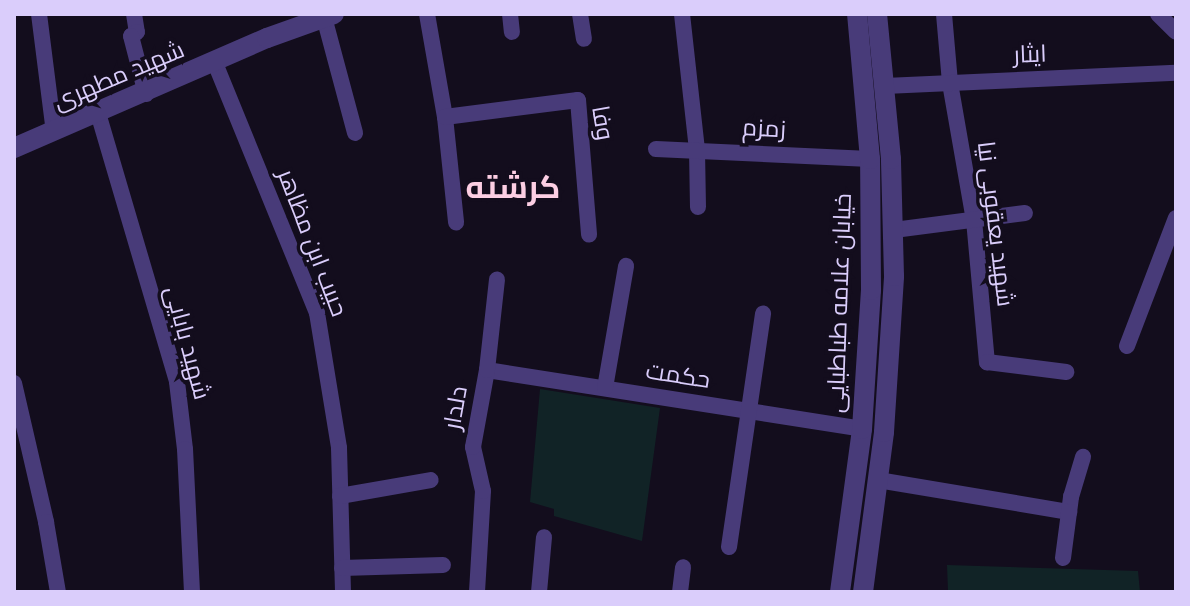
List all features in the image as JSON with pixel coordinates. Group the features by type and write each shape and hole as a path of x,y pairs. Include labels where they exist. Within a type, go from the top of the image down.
{"street":[{"path":"39,14 54,132"},
{"path":"134,14 137,32 131,36 146,94"},
{"path":"427,14 445,117 456,222"},
{"path":"510,14 512,32"},
{"path":"580,14 584,39"},
{"path":"682,14 697,150 698,207"},
{"name":"خیابان علامه طباطبایی","path":"840,592 862,429 872,230 870,159 857,14"},
{"name":"خیابان علامه طباطبایی","path":"863,592 890,365 894,230 891,159 877,14"},
{"name":"شهید یعقوبی نیا","path":"944,14 950,83 974,220 987,362 1066,372"},
{"path":"1158,14 1176,32"},
{"path":"329,16 355,133"},
{"name":"شهید مطهری","path":"14,148 215,63 293,21 329,16"},
{"name":"حبیب ابن مظاهر","path":"215,63 317,313 339,448 343,592"},
{"name":"ایثار","path":"885,86 1176,73"},
{"path":"863,86 885,86"},
{"name":"وفا","path":"445,117 578,100 589,235"},
{"name":"شهید بابایی","path":"98,113 177,382 185,449 192,592"},
{"name":"زمزم","path":"656,149 870,159"},
{"path":"870,159 891,159"},
{"path":"872,230 894,230 1025,213"},
{"path":"1127,346 1176,218"},
{"path":"605,388 626,266"},
{"name":"دلدار","path":"477,592 483,491 473,447 487,370 497,280"},
{"path":"729,547 763,313"},
{"name":"حکمت","path":"487,370 862,429"},
{"path":"14,383 58,592"},
{"path":"862,429 884,432"},
{"path":"1063,558 1069,512 1083,457"},
{"path":"856,479 1069,512"},
{"path":"340,496 431,480"},
{"path":"539,592 544,537"},
{"path":"342,568 443,565"},
{"path":"680,592 683,567"}],"shaded area":[{"path":"540,389 660,408 642,541 554,516 554,509 530,502"},
{"path":"947,565 1138,571 1140,592 901,592 948,591"}],"district":[{"name":"کرشته","path":"513,187"}]}
